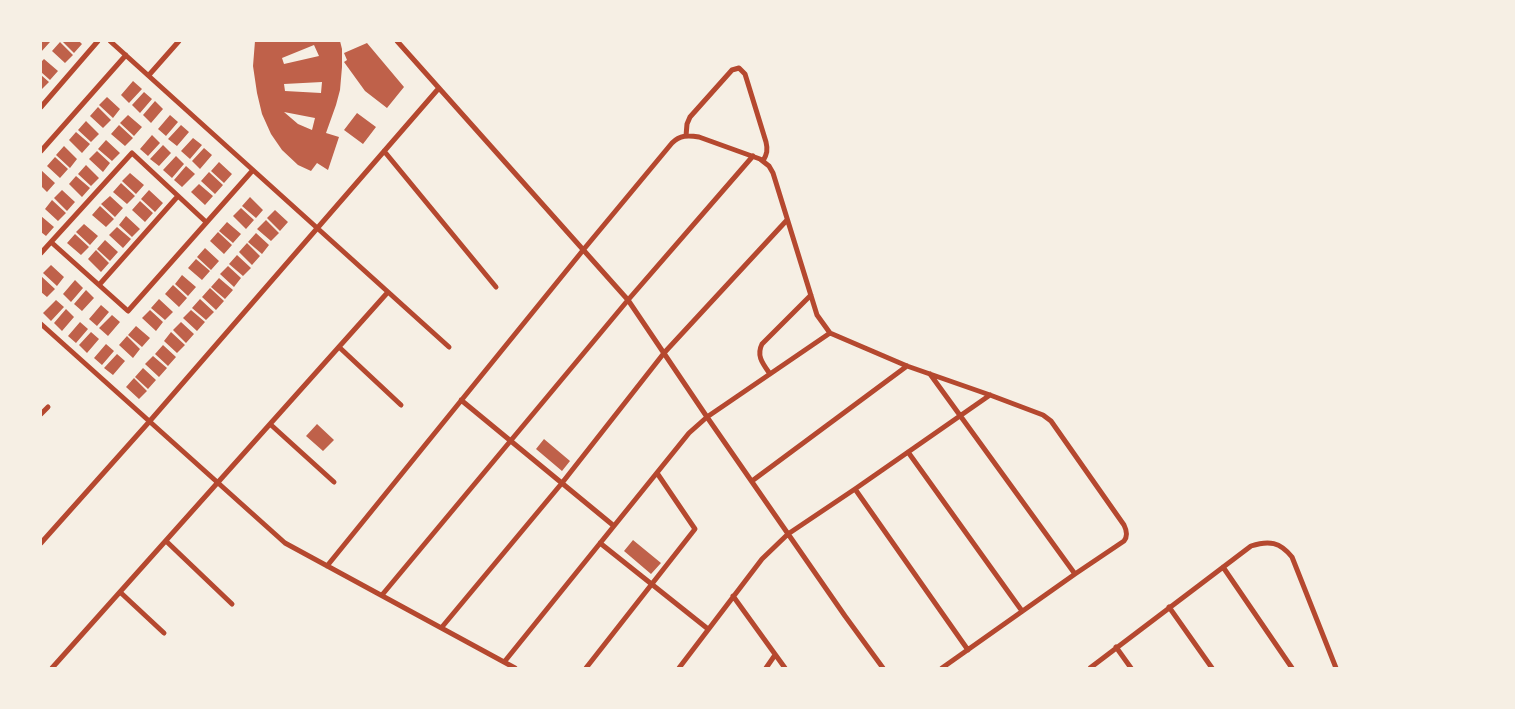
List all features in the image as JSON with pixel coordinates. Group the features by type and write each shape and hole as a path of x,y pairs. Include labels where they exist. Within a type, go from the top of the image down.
{"street":[{"path":"41,106 98,41"},
{"path":"110,41 449,347"},
{"path":"149,75 180,41"},
{"path":"397,41 628,300 788,534 883,668"},
{"path":"41,151 126,55"},
{"path":"686,136 686,124 690,117 732,70 739,68 745,74 766,142 768,151 763,161"},
{"path":"41,543 149,422 438,88"},
{"path":"327,566 672,143 686,136 699,137 753,156 769,166 773,173 817,315 830,333 907,366 1044,415 1051,421 1124,525 1127,532 1124,541 942,668"},
{"path":"384,151 496,287"},
{"path":"41,254 132,153 206,222"},
{"path":"382,595 628,300 753,156"},
{"path":"51,242 128,311 253,170"},
{"path":"99,285 178,196"},
{"path":"442,627 562,483 664,353 787,220"},
{"path":"52,668 388,292"},
{"path":"770,374 760,358 759,349 811,296"},
{"path":"41,324 286,543 515,668"},
{"path":"504,661 689,433 707,417 830,333"},
{"path":"339,347 401,405"},
{"path":"752,481 907,366"},
{"path":"930,374 1075,574"},
{"path":"679,668 762,559 788,534 990,395"},
{"path":"461,400 614,526"},
{"path":"41,414 48,407"},
{"path":"270,424 334,482"},
{"path":"908,452 1022,611"},
{"path":"586,668 695,529 657,473"},
{"path":"855,489 968,650"},
{"path":"166,541 232,604"},
{"path":"1090,668 1251,546 1262,542 1282,546 1292,557 1336,668"},
{"path":"600,543 708,628"},
{"path":"1223,567 1292,668"},
{"path":"120,592 164,633"},
{"path":"734,596 784,668"},
{"path":"1169,607 1212,668"},
{"path":"1116,647 1131,668"},
{"path":"766,668 775,655"}],"building":[{"path":"41,41 50,42 41,52"},
{"path":"62,41 79,41 82,44 74,53"},
{"path":"255,41 340,41 342,67 340,90 326,133 339,137 328,170 317,163 311,171 298,165 282,150 271,134 262,114 253,66","holes":["314,45 319,56 284,64 282,58","322,82 321,93 285,91 284,84","284,112 315,118 312,130 298,124"]},
{"path":"60,42 73,55 65,63 52,51"},
{"path":"367,43 404,87 387,108 365,91 344,62 347,60 344,53"},
{"path":"44,59 58,71 50,80 41,72 41,62"},
{"path":"41,75 49,82 41,90"},
{"path":"133,81 142,89 129,103 121,95"},
{"path":"144,92 152,99 140,113 132,105"},
{"path":"107,97 120,109 113,118 99,105"},
{"path":"155,101 163,109 151,123 143,115"},
{"path":"98,107 111,120 103,128 90,116"},
{"path":"357,113 376,127 363,144 344,130"},
{"path":"128,115 142,127 134,136 120,123"},
{"path":"170,115 178,122 166,136 158,129"},
{"path":"86,121 99,134 91,142 78,130"},
{"path":"119,125 133,138 125,146 111,134"},
{"path":"181,125 189,132 177,146 168,139"},
{"path":"76,132 90,144 82,153 69,140"},
{"path":"152,135 160,143 148,156 140,149"},
{"path":"193,138 202,145 190,159 181,151"},
{"path":"106,140 120,153 112,161 98,149"},
{"path":"163,145 171,153 159,166 150,159"},
{"path":"64,146 77,159 70,168 56,155"},
{"path":"204,148 212,155 200,169 192,161"},
{"path":"97,151 110,163 103,172 89,159"},
{"path":"176,156 184,164 172,178 163,170"},
{"path":"55,157 68,169 60,178 47,166"},
{"path":"219,162 232,174 224,183 211,171"},
{"path":"86,165 99,178 91,186 78,174"},
{"path":"186,166 195,174 182,187 174,180"},
{"path":"41,170 55,183 47,192 41,186"},
{"path":"209,172 223,185 215,194 201,181"},
{"path":"130,173 144,185 136,194 122,181"},
{"path":"76,176 90,188 82,197 69,184"},
{"path":"121,183 135,196 127,204 113,192"},
{"path":"199,184 213,196 205,205 191,192"},
{"path":"62,190 75,202 67,211 54,198"},
{"path":"149,190 163,203 155,212 141,199"},
{"path":"110,196 123,208 115,217 101,204"},
{"path":"250,197 263,210 256,218 242,206"},
{"path":"52,200 66,213 58,221 45,209"},
{"path":"140,201 153,213 145,222 132,210"},
{"path":"100,206 114,219 106,227 92,215"},
{"path":"241,208 254,220 246,229 233,216"},
{"path":"275,210 288,222 280,231 267,218"},
{"path":"41,216 54,227 46,236 41,232"},
{"path":"126,216 140,229 132,237 119,225"},
{"path":"266,220 279,233 271,241 257,229"},
{"path":"227,222 241,234 233,243 219,231"},
{"path":"84,224 98,236 90,245 76,232"},
{"path":"117,227 131,239 123,248 109,235"},
{"path":"218,232 232,245 224,254 210,241"},
{"path":"256,233 269,245 262,254 248,242"},
{"path":"75,234 89,247 81,255 67,243"},
{"path":"105,240 118,252 110,261 97,249"},
{"path":"247,243 260,256 252,265 239,252"},
{"path":"205,248 219,261 211,270 197,257"},
{"path":"96,250 109,263 101,272 88,259"},
{"path":"237,255 251,268 243,276 229,264"},
{"path":"196,259 210,271 202,280 188,268"},
{"path":"51,265 64,277 57,286 43,273"},
{"path":"228,266 241,278 234,287 220,274"},
{"path":"182,275 196,287 188,296 175,284"},
{"path":"41,276 55,289 47,297 41,292"},
{"path":"219,278 233,290 225,299 211,287"},
{"path":"75,280 83,288 71,302 63,294"},
{"path":"173,285 187,298 179,307 165,294"},
{"path":"210,288 224,301 216,310 202,297"},
{"path":"86,290 94,298 82,311 74,304"},
{"path":"159,299 173,312 165,320 151,308"},
{"path":"200,299 214,312 206,320 192,308"},
{"path":"56,300 64,307 51,321 43,313"},
{"path":"101,305 109,312 97,326 89,319"},
{"path":"66,309 74,317 62,331 54,323"},
{"path":"150,310 163,322 156,331 142,318"},
{"path":"191,310 205,322 197,331 183,318"},
{"path":"112,315 120,322 108,336 99,328"},
{"path":"80,322 88,329 76,343 68,336"},
{"path":"181,322 194,334 186,343 173,330"},
{"path":"136,326 150,338 142,347 128,335"},
{"path":"91,332 99,339 87,353 79,345"},
{"path":"171,332 185,345 177,353 164,341"},
{"path":"127,336 140,349 133,358 119,345"},
{"path":"106,344 114,351 102,365 94,358"},
{"path":"163,345 176,357 168,366 155,354"},
{"path":"117,354 125,361 113,375 104,368"},
{"path":"153,356 167,368 159,377 145,364"},
{"path":"143,368 156,380 148,389 135,377"},
{"path":"134,378 147,391 139,399 126,387"},
{"path":"317,424 334,440 323,451 306,436"},
{"path":"544,439 570,461 562,471 536,449"},
{"path":"633,540 661,563 651,574 624,551"}]}
